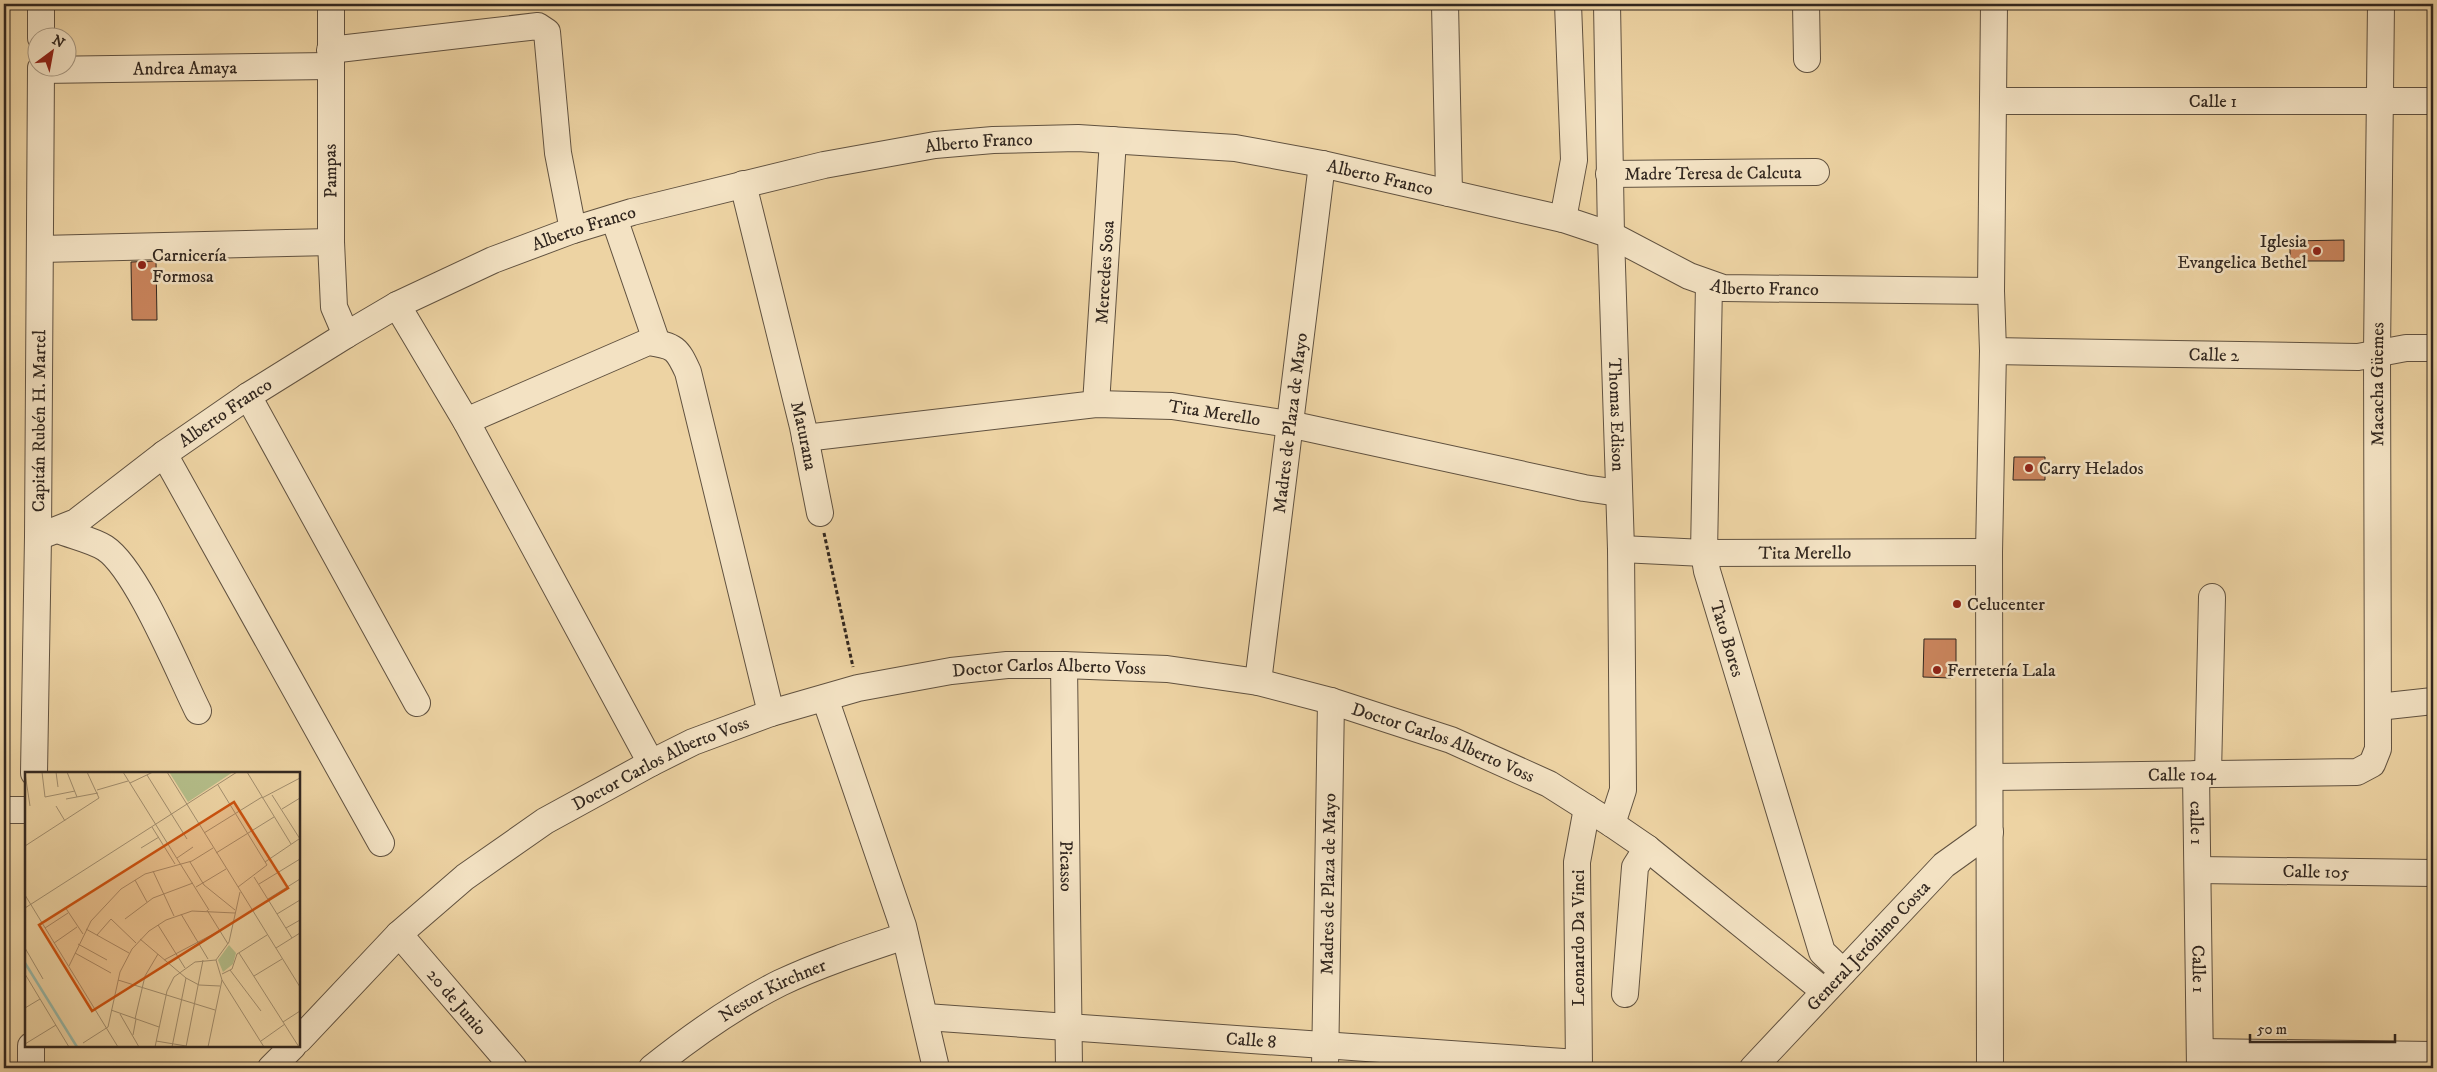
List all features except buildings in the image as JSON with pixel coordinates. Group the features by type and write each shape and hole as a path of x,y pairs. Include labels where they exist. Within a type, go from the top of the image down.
{"street":[{"path":"41,4 41,28"},
{"name":"Pampas","path":"331,4 331,242 334,307 346,336"},
{"path":"1445,4 1448,193"},
{"path":"1563,219 1574,160 1568,4"},
{"name":"Thomas Edison","path":"1607,4 1611,235 1621,550 1623,790 1612,824"},
{"path":"1806,4 1807,59"},
{"path":"1990,1068 1989,552 1993,351 1991,291 1994,4"},
{"name":"Macacha Güemes","path":"2372,764 2378,749 2378,100 2381,4"},
{"name":"Andrea Amaya","path":"78,68 330,58 538,26 547,32 558,153 573,230"},
{"name":"Capitán Rubén H. Martel","path":"34,772 48,534 41,249 41,78"},
{"name":"Calle 1","path":"1994,101 2433,101"},
{"name":"Alberto Franco","path":"48,534 76,522 164,454 248,396 397,305 493,260 573,230 743,184 824,164 935,145 993,140 1078,138 1235,148 1322,164 1563,219 1611,235 1688,276 1723,288 1991,291"},
{"name":"Mercedes Sosa","path":"1096,404 1114,140"},
{"name":"Madres de Plaza de Mayo","path":"1258,682 1322,164"},
{"name":"Madre Teresa de Calcuta","path":"1610,174 1816,172"},
{"name":"Maturana","path":"743,184 805,438 820,513"},
{"path":"614,218 657,344"},
{"path":"41,249 331,242"},
{"name":"Tato Bores","path":"1709,284 1704,553 1707,571 1822,952 1842,972"},
{"path":"397,305 466,422 651,763"},
{"path":"466,422 648,342 668,344 679,352 688,372 771,713"},
{"name":"Calle 2","path":"1993,351 2358,357 2406,348 2433,348"},
{"path":"248,396 417,703"},
{"name":"Tita Merello","path":"805,438 1096,404 1172,406 1289,424 1584,488 1619,493"},
{"path":"164,454 381,842"},
{"path":"48,534 104,548 116,557 133,581 198,711"},
{"name":"Tita Merello","path":"1621,550 1704,553 1989,552"},
{"name":"calle 1","path":"2198,870 2212,597"},
{"name":"Doctor Carlos Alberto Voss","path":"300,1039 399,934 465,877 546,821 651,763 694,742 771,713 858,688 951,671 1007,665 1167,669 1258,682 1331,701 1451,740 1549,784 1612,824 1647,848 1824,991"},
{"name":"Picasso","path":"1064,665 1069,1068"},
{"path":"825,698 905,936 926,1018 936,1068"},
{"name":"Madres de Plaza de Mayo","path":"1325,1057 1331,701"},
{"path":"2378,707 2433,701"},
{"name":"Calle 104","path":"1990,777 2357,772 2372,764"},
{"name":"Leonardo Da Vinci","path":"1579,1066 1577,862 1587,808"},
{"path":"4,810 25,810"},
{"name":"General Jerónimo Costa","path":"1753,1068 1944,865 1990,832"},
{"path":"1625,994 1635,867 1647,848"},
{"name":"Calle 1","path":"2198,870 2200,1060"},
{"name":"Calle 105","path":"2198,870 2433,873"},
{"name":"20 de Junio","path":"399,934 514,1068"},
{"name":"Nestor Kirchner","path":"652,1068 716,1020 780,983 905,936"},
{"name":"Calle 8","path":"926,1018 1070,1028 1325,1057 1579,1066"},
{"path":"31,1068 32,1047"},
{"path":"272,1068 292,1047"},
{"path":"2200,1060 2433,1055"}],"path":[{"path":"820,513 858,688"}],"place":[{"name":"Iglesia Evangelica Bethel","path":"2317,251"},
{"name":"Carnicería Formosa","path":"142,265"},
{"name":"Carry Helados","path":"2029,468"},
{"name":"Celucenter","path":"1957,604"},
{"name":"Ferretería Lala","path":"1937,670"}]}
